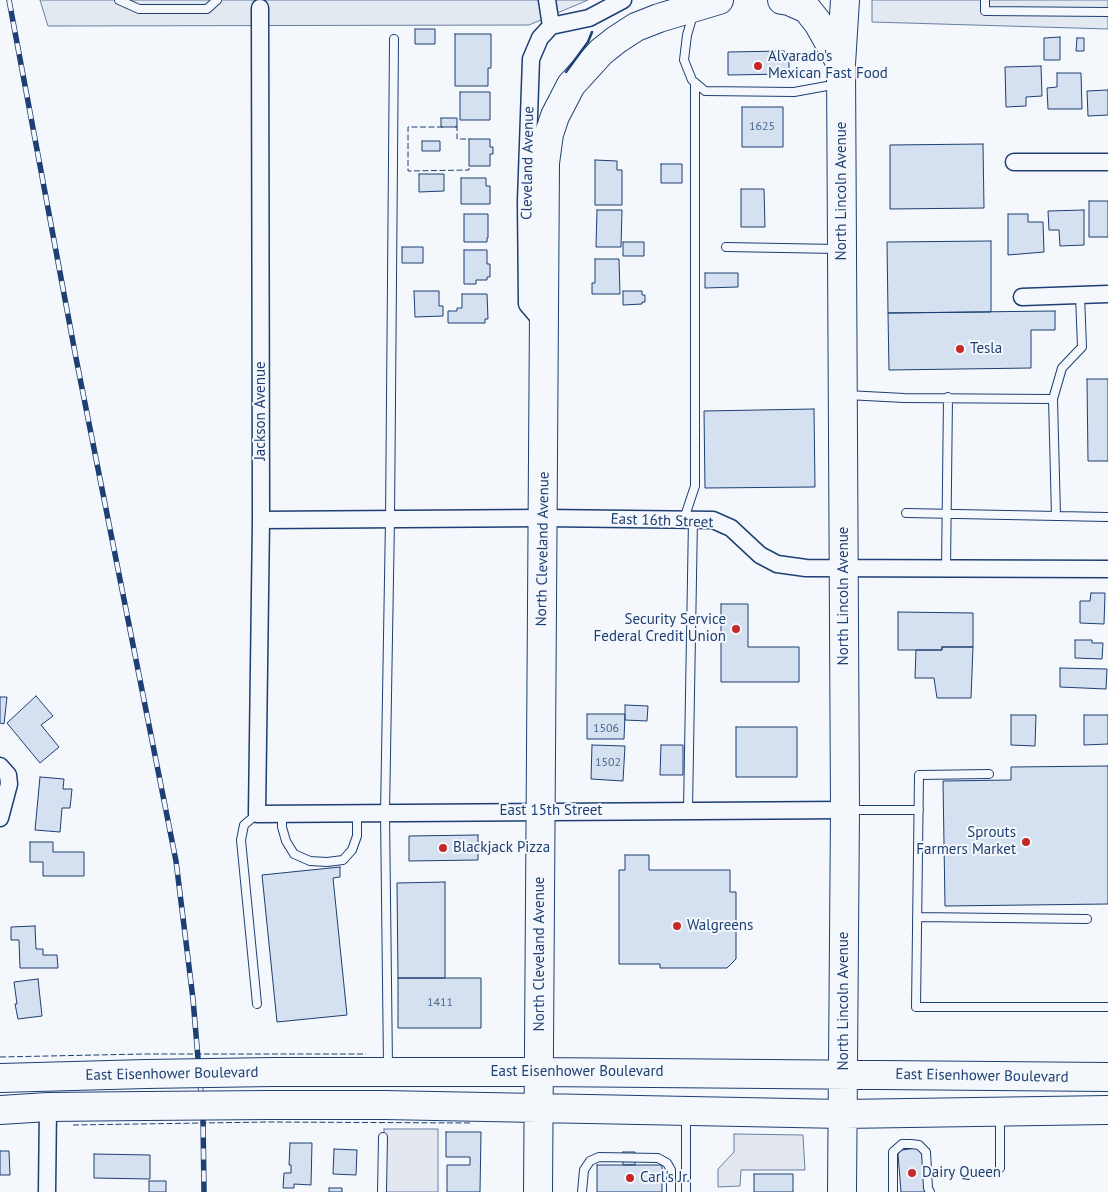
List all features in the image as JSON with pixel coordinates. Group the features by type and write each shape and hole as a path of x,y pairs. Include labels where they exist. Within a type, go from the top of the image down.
{"highway":[{"path":"782,0 807,9 818,23 841,74"},
{"name":"North Lincoln Avenue","path":"842,1192 845,810 841,74 845,0"},
{"name":"North Cleveland Avenue","path":"538,1192 545,163 549,134 555,116 572,85 601,52 636,27 692,4"},
{"name":"East Eisenhower Boulevard","path":"0,1078 273,1072 539,1072 1108,1077"},
{"name":"East Eisenhower Boulevard","path":"0,1110 48,1107 269,1105 384,1105 843,1114 1108,1110"}],"street":[{"path":"547,0 551,26 589,18 623,0"},
{"name":"Jackson Avenue","path":"257,814 261,520 260,8"},
{"name":"Cleveland Avenue","path":"545,325 527,304 526,201 532,60 540,38 551,26"},
{"path":"1014,162 1108,162"},
{"path":"1022,297 1108,294"},
{"name":"East 16th Street","path":"261,520 544,518 713,520 731,528 760,555 777,564 806,568 1108,569"},
{"path":"0,766 8,775 9,784 0,818"},
{"name":"East 15th Street","path":"257,814 845,810"},
{"path":"48,1107 48,1192"}],"lane":[{"path":"119,0 139,9 207,9 217,0"},
{"path":"985,0 985,11 1108,12"},
{"path":"692,4 686,35 684,60 692,80 705,91 794,92 841,74"},
{"path":"388,1072 385,813 390,519 394,39"},
{"path":"688,810 689,519 695,486 695,83"},
{"path":"726,248 842,249"},
{"path":"1056,516 1053,399 1062,368 1082,347 1080,295"},
{"path":"843,395 904,398 1053,399"},
{"path":"946,568 948,397"},
{"path":"906,513 1108,517"},
{"path":"989,774 919,776 916,1008 1108,1007"},
{"path":"845,810 919,810"},
{"path":"257,814 244,825 241,840 257,1004"},
{"path":"282,814 282,827 286,842 294,854 310,861 328,862 343,860 352,850 357,836 357,814"},
{"path":"917,917 1087,919"},
{"path":"686,1110 686,1192"},
{"path":"1000,1111 1000,1168"},
{"path":"382,1137 382,1192"},
{"path":"893,1192 894,1152 902,1144 911,1144 919,1146 926,1152 928,1188 930,1192"},
{"path":"582,1192 584,1170 590,1161 600,1157 658,1158 668,1163 671,1170 671,1192"}],"shaded area":[{"path":"40,0 588,0 529,25 48,26"},
{"path":"872,0 1108,0 1108,29 872,22"},
{"path":"384,1129 438,1129 438,1192 385,1192"},
{"path":"734,1134 803,1135 805,1170 741,1170 740,1186 718,1187 718,1169 734,1152"}],"building":[{"path":"415,29 435,29 435,44 415,44"},
{"path":"455,34 491,34 491,68 488,68 488,86 455,86"},
{"path":"1060,37 1060,60 1044,60 1044,38"},
{"path":"1077,38 1084,38 1084,51 1076,51"},
{"name":"Alvarado's Mexican Fast Food","path":"784,51 789,59 789,74 728,75 728,52"},
{"path":"1041,66 1042,96 1026,97 1026,106 1006,107 1005,67"},
{"path":"1057,73 1081,73 1082,109 1048,109 1047,88 1057,87"},
{"path":"1108,90 1108,115 1088,116 1087,91"},
{"path":"460,92 490,92 490,120 460,120"},
{"path":"742,107 783,107 783,147 742,147"},
{"path":"441,118 457,118 457,127 441,127"},
{"path":"469,139 490,139 490,147 493,147 493,154 490,154 490,166 469,166"},
{"path":"422,141 440,141 440,151 422,151"},
{"path":"983,144 984,208 890,209 890,145"},
{"path":"595,160 617,161 617,170 622,170 622,205 595,205"},
{"path":"661,164 682,164 682,183 661,183"},
{"path":"419,174 444,174 444,191 419,192"},
{"path":"461,178 486,178 486,186 490,186 490,204 461,204"},
{"path":"741,189 764,189 765,227 741,227"},
{"path":"1089,201 1108,201 1108,237 1089,237"},
{"path":"597,210 622,210 621,247 596,247"},
{"path":"1084,210 1084,245 1060,246 1059,230 1049,230 1048,211"},
{"path":"464,214 488,214 487,242 464,242"},
{"path":"1008,214 1028,214 1028,222 1043,222 1044,252 1008,255"},
{"path":"991,241 991,312 888,313 887,242"},
{"path":"623,242 644,242 644,256 623,256"},
{"path":"402,247 423,247 423,263 402,263"},
{"path":"464,250 487,250 487,264 490,264 490,277 487,277 487,280 476,280 476,284 464,284"},
{"path":"595,259 619,259 620,294 592,294 592,283 595,283"},
{"path":"705,273 738,273 738,287 705,288"},
{"path":"414,291 439,291 439,306 443,306 443,316 415,317"},
{"path":"623,291 642,291 642,295 645,295 645,302 642,302 642,304 623,305"},
{"path":"462,294 487,294 488,319 485,319 485,323 448,323 448,311 457,311 457,308 462,308"},
{"name":"Tesla","path":"1055,311 1055,330 1031,330 1031,368 889,370 888,313"},
{"path":"1087,379 1108,379 1108,461 1088,461"},
{"path":"814,409 815,487 705,488 704,411"},
{"path":"1091,593 1105,593 1104,624 1080,623 1080,601 1090,601"},
{"path":"721,604 748,604 748,647 799,647 799,682 721,682"},
{"path":"898,612 973,613 973,647 942,647 942,650 898,650"},
{"path":"1075,640 1092,640 1092,643 1103,643 1102,659 1075,658"},
{"path":"942,647 973,647 971,698 937,698 934,678 915,678 916,650 942,650"},
{"path":"1060,668 1107,669 1106,689 1060,687"},
{"path":"36,696 53,716 41,725 59,747 40,763 7,723"},
{"path":"0,697 7,697 4,724 0,723"},
{"path":"625,705 648,706 647,721 625,720"},
{"path":"587,714 625,714 624,739 587,739"},
{"path":"1011,715 1036,715 1035,746 1011,745"},
{"path":"1084,715 1108,715 1108,744 1084,745"},
{"path":"736,727 797,727 797,777 736,777"},
{"path":"592,745 625,746 623,781 591,779"},
{"path":"661,745 683,745 683,775 660,775"},
{"name":"Sprouts Farmers Market","path":"1108,766 1108,904 945,906 943,781 1011,780 1011,767"},
{"path":"40,777 64,779 63,789 72,789 70,808 62,808 60,832 35,830"},
{"name":"Blackjack Pizza","path":"478,835 478,860 409,861 409,836"},
{"path":"30,842 53,842 53,852 84,852 84,876 43,876 43,862 30,862"},
{"name":"Walgreens","path":"625,855 649,855 649,870 730,870 730,892 736,892 736,959 727,968 660,968 660,964 619,964 619,870 625,870"},
{"path":"340,867 340,877 333,878 347,1015 277,1022 262,875"},
{"path":"445,882 445,978 398,978 397,883"},
{"path":"35,926 36,949 43,949 43,955 57,955 58,968 20,968 19,940 11,940 11,927"},
{"path":"398,978 481,978 481,1028 398,1028"},
{"path":"38,979 42,1016 18,1019 14,982"},
{"path":"446,1132 481,1132 480,1192 447,1192 447,1165 470,1165 470,1157 446,1157"},
{"path":"290,1143 312,1143 311,1185 294,1184 294,1188 283,1188 284,1173 291,1173 291,1165 289,1165"},
{"name":"Dairy Queen","path":"917,1148 922,1153 925,1192 901,1192 898,1154 902,1150"},
{"path":"334,1149 357,1150 356,1175 333,1174"},
{"path":"0,1151 9,1151 10,1175 0,1175"},
{"path":"623,1152 635,1152 635,1165 623,1165"},
{"path":"94,1154 150,1155 150,1179 94,1178"},
{"name":"Carl's Jr.","path":"597,1165 662,1165 662,1192 597,1192"},
{"path":"754,1174 793,1174 793,1192 754,1192"},
{"path":"149,1181 166,1181 166,1192 149,1192"},
{"path":"329,1188 342,1188 342,1192 329,1192"}],"railway":[{"path":"9,0 76,358 176,861 193,999 203,1117 204,1192"}],"fence":[{"path":"443,127 408,127 408,171 469,170 469,166"},
{"path":"455,127 457,127 457,139 469,139"},
{"path":"0,1057 144,1054 366,1054"},
{"path":"73,1125 269,1122 472,1123"}],"wall":[{"path":"566,72 588,42 592,32"}],"place":[{"name":"Alvarado's Mexican Fast Food","path":"758,66"},
{"name":"Tesla","path":"960,349"},
{"name":"Security Service Federal Credit Union","path":"736,629"},
{"name":"Sprouts Farmers Market","path":"1026,842"},
{"name":"Blackjack Pizza","path":"443,848"},
{"name":"Walgreens","path":"677,926"},
{"name":"Dairy Queen","path":"912,1173"},
{"name":"Carl's Jr.","path":"630,1178"}]}
